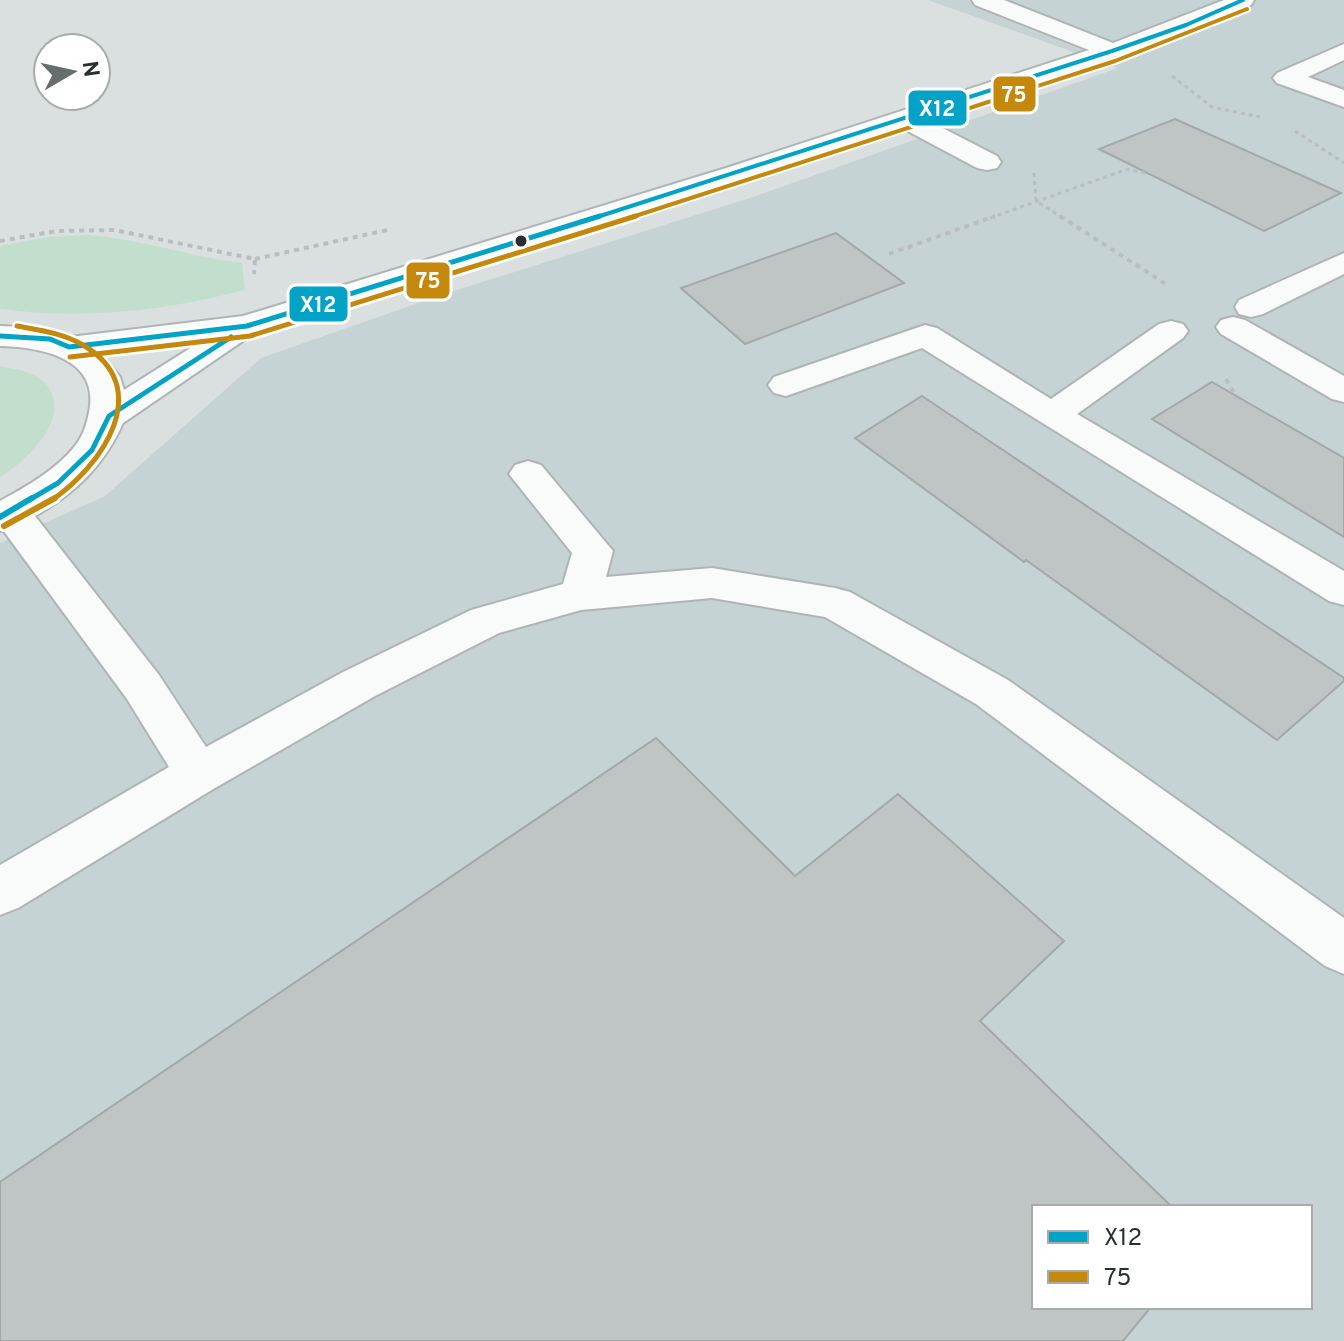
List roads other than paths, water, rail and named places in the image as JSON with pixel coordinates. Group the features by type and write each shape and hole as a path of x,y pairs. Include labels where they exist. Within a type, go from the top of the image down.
{"street":[{"path":"69,347 247,326 905,119 1186,25 1243,0"},
{"path":"999,2 1112,51"},
{"path":"1344,51 1286,78 1344,99"},
{"path":"905,119 987,162"},
{"path":"1344,262 1242,317 1344,391"},
{"path":"109,416 247,326"},
{"path":"1052,415 1171,331"},
{"path":"786,385 925,335 1344,590"},
{"path":"0,336 50,339 69,347 96,363 108,387 109,416 92,450 58,483 5,515 143,687 198,774"},
{"path":"528,474 593,551 581,595"},
{"path":"0,892 198,774 359,684 486,621 581,595 712,583 835,603 992,692 1344,949"}]}
